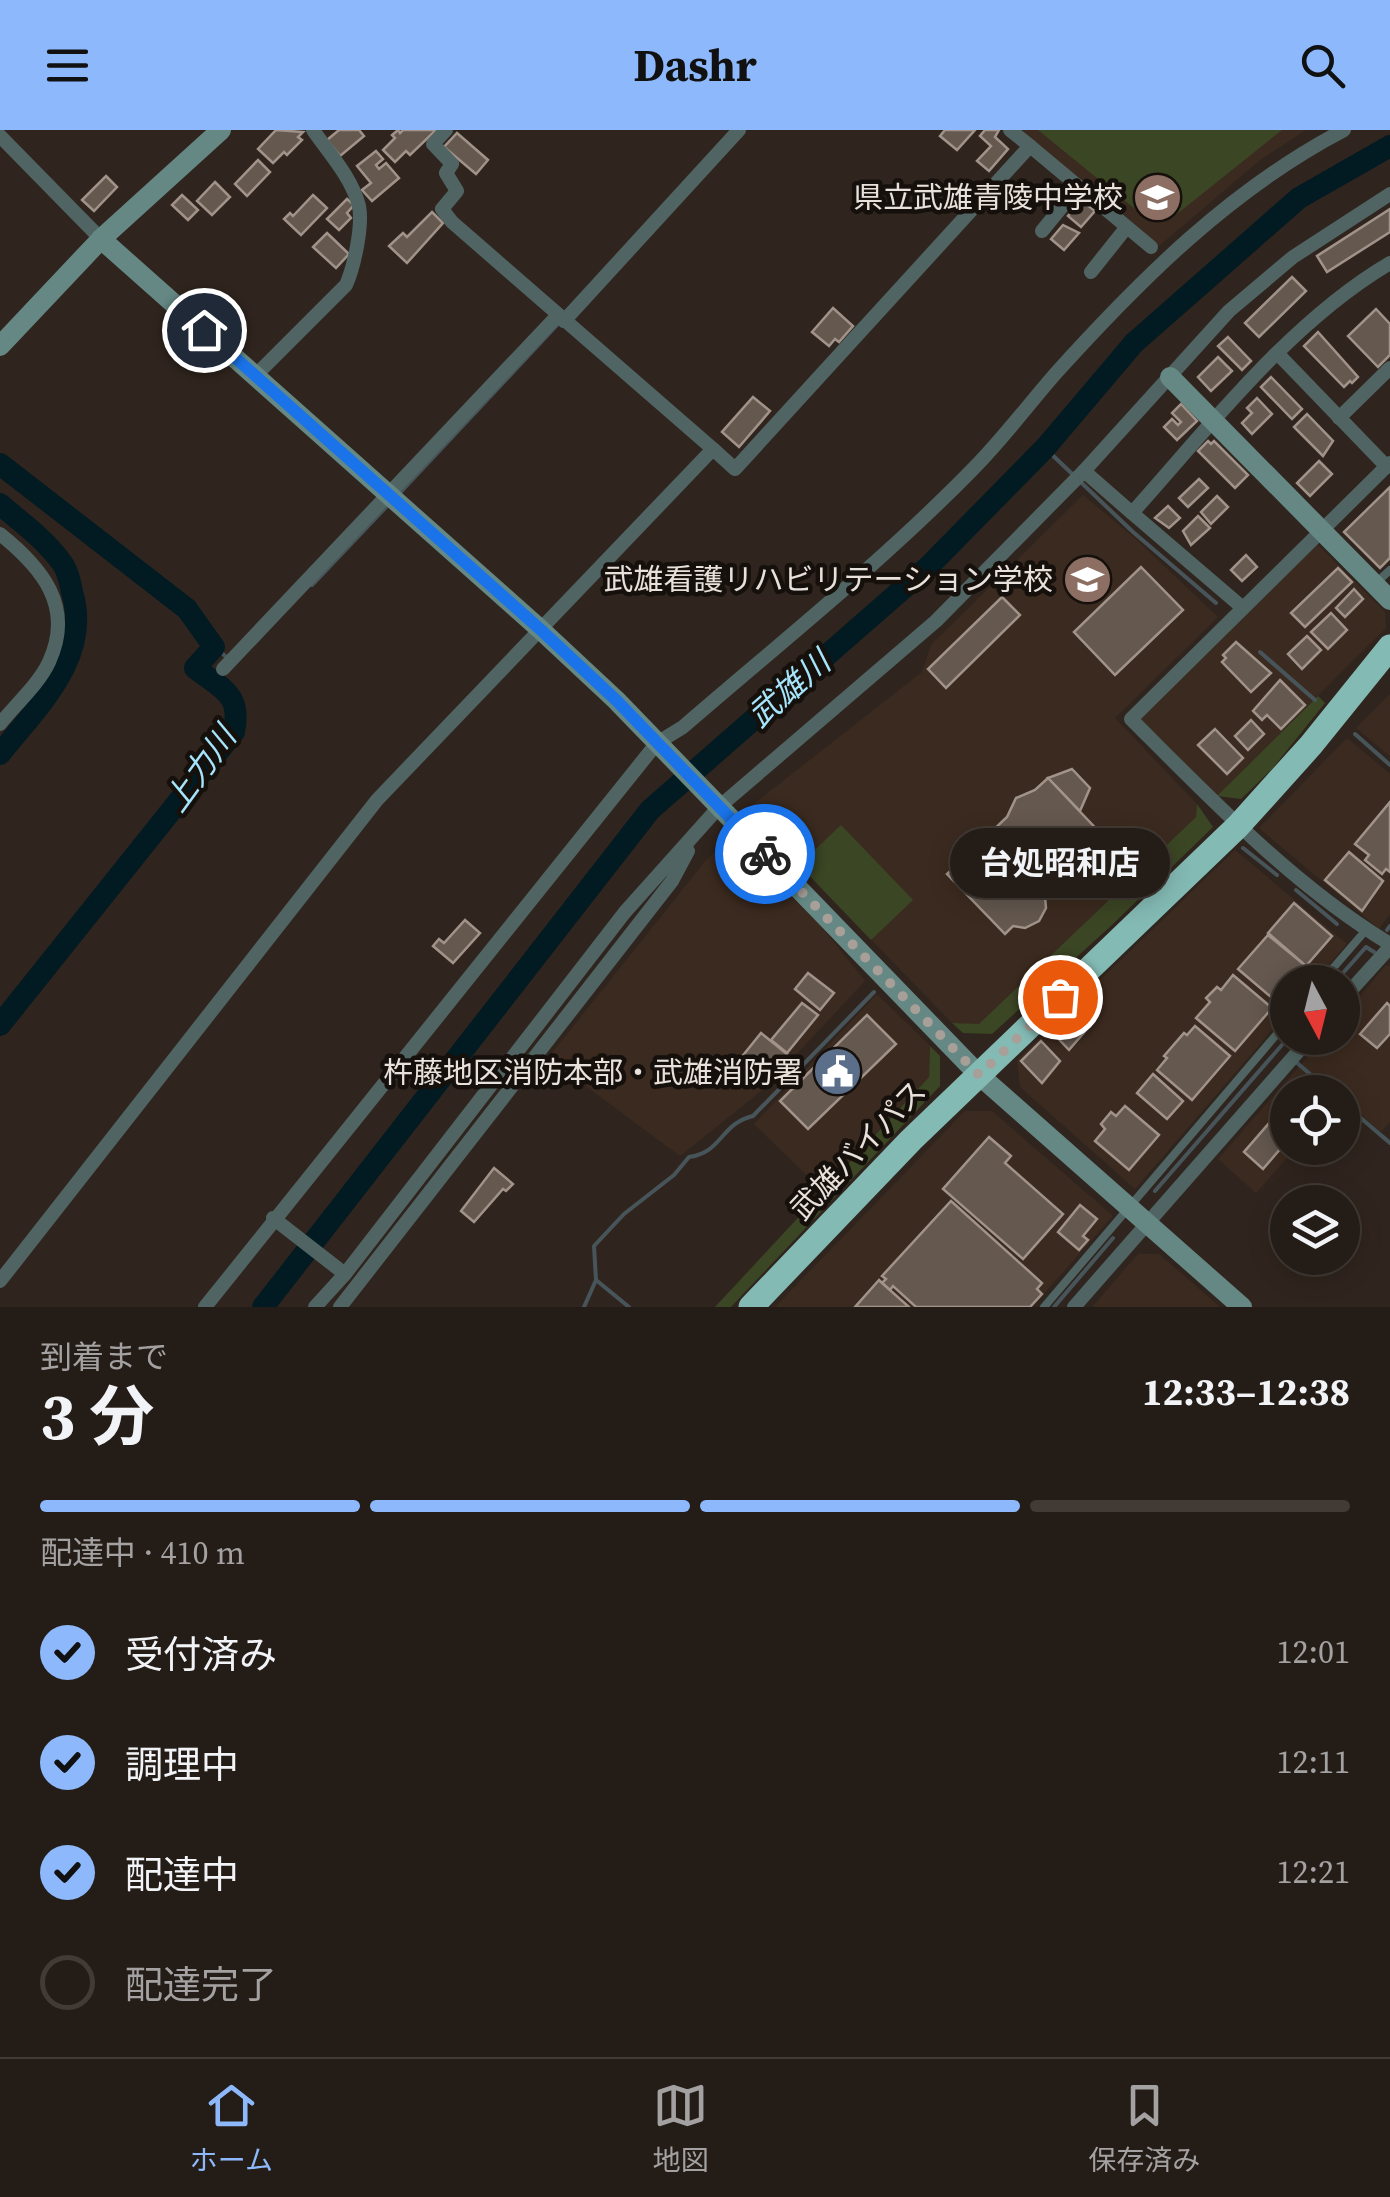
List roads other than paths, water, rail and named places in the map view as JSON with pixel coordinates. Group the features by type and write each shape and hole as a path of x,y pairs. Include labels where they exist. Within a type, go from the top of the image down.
{"highway":[{"name":"武雄バイパス","path":"752,1307 911,1140 1238,826 1311,745 1390,646"},
{"name":"武雄バイパス","path":"1311,745 1390,671"}],"street":[{"path":"0,346 101,240 221,130"},
{"path":"255,376 346,285 354,268 360,208 342,170 313,130"},
{"path":"446,130 433,144 452,164 446,174 457,191 442,208 452,222 735,468 1030,146"},
{"path":"223,669 739,130"},
{"path":"1010,130 1151,247"},
{"path":"205,1307 273,1218 659,745 938,505 1170,254 1270,173 1344,130"},
{"path":"0,136 101,240 541,630 659,745 979,1075 1242,1307"},
{"path":"1042,231 1078,187"},
{"path":"315,1307 345,1274 625,912 718,805 936,621 1084,470 1229,311 1280,268 1390,194"},
{"path":"1091,272 1126,228"},
{"path":"1132,513 1278,354 1349,287 1390,263"},
{"path":"1278,354 1388,465 1131,719 1238,826 1390,946 1360,980"},
{"path":"1339,418 1390,368"},
{"path":"1170,377 1322,531 1385,585"},
{"path":"0,1281 377,800 713,449"},
{"path":"1084,470 1243,608"},
{"path":"0,534 34,561 50,586 58,628 49,663 0,724"},
{"path":"340,1307 672,881 698,830"},
{"path":"1074,1307 1295,1055"},
{"path":"273,1218 345,1274"}],"lane":[{"path":"1336,965 1366,930"},
{"path":"1044,1307 1270,1042"}],"waterway":[{"name":"武雄川","path":"263,1307 650,810 930,565 1045,448 1134,343 1299,198 1390,146"},
{"path":"398,495 559,323"},
{"path":"1045,448 1133,532 1216,603"},
{"name":"上力川","path":"0,464 187,609 214,647 195,668 228,694 236,719 234,732 0,1025"},
{"path":"0,504 62,563 70,581 76,616 68,659 57,680 0,754"},
{"path":"312,585 388,505"},
{"path":"214,647 229,659"},
{"path":"1260,652 1315,700"},
{"path":"1355,734 1390,765"},
{"path":"1243,848 1277,875"},
{"path":"1296,890 1337,924"},
{"path":"1387,930 1390,926"},
{"path":"1350,965 1366,947 1374,952"},
{"path":"584,1307 596,1280 594,1246 689,1157 709,1150 734,1125 753,1116 874,992"},
{"path":"1155,1191 1273,1055"},
{"path":"1296,1062 1311,1075"},
{"path":"1360,1117 1390,1143"},
{"path":"1054,1307 1113,1238"},
{"path":"596,1280 629,1307"}],"place":[{"name":"県立武雄青陵中学校","path":"1158,197"},
{"name":"武雄看護リハビリテーション学校","path":"1088,579"},
{"name":"台処昭和店","path":"1060,997"},
{"name":"杵藤地区消防本部・武雄消防署","path":"838,1072"}]}
